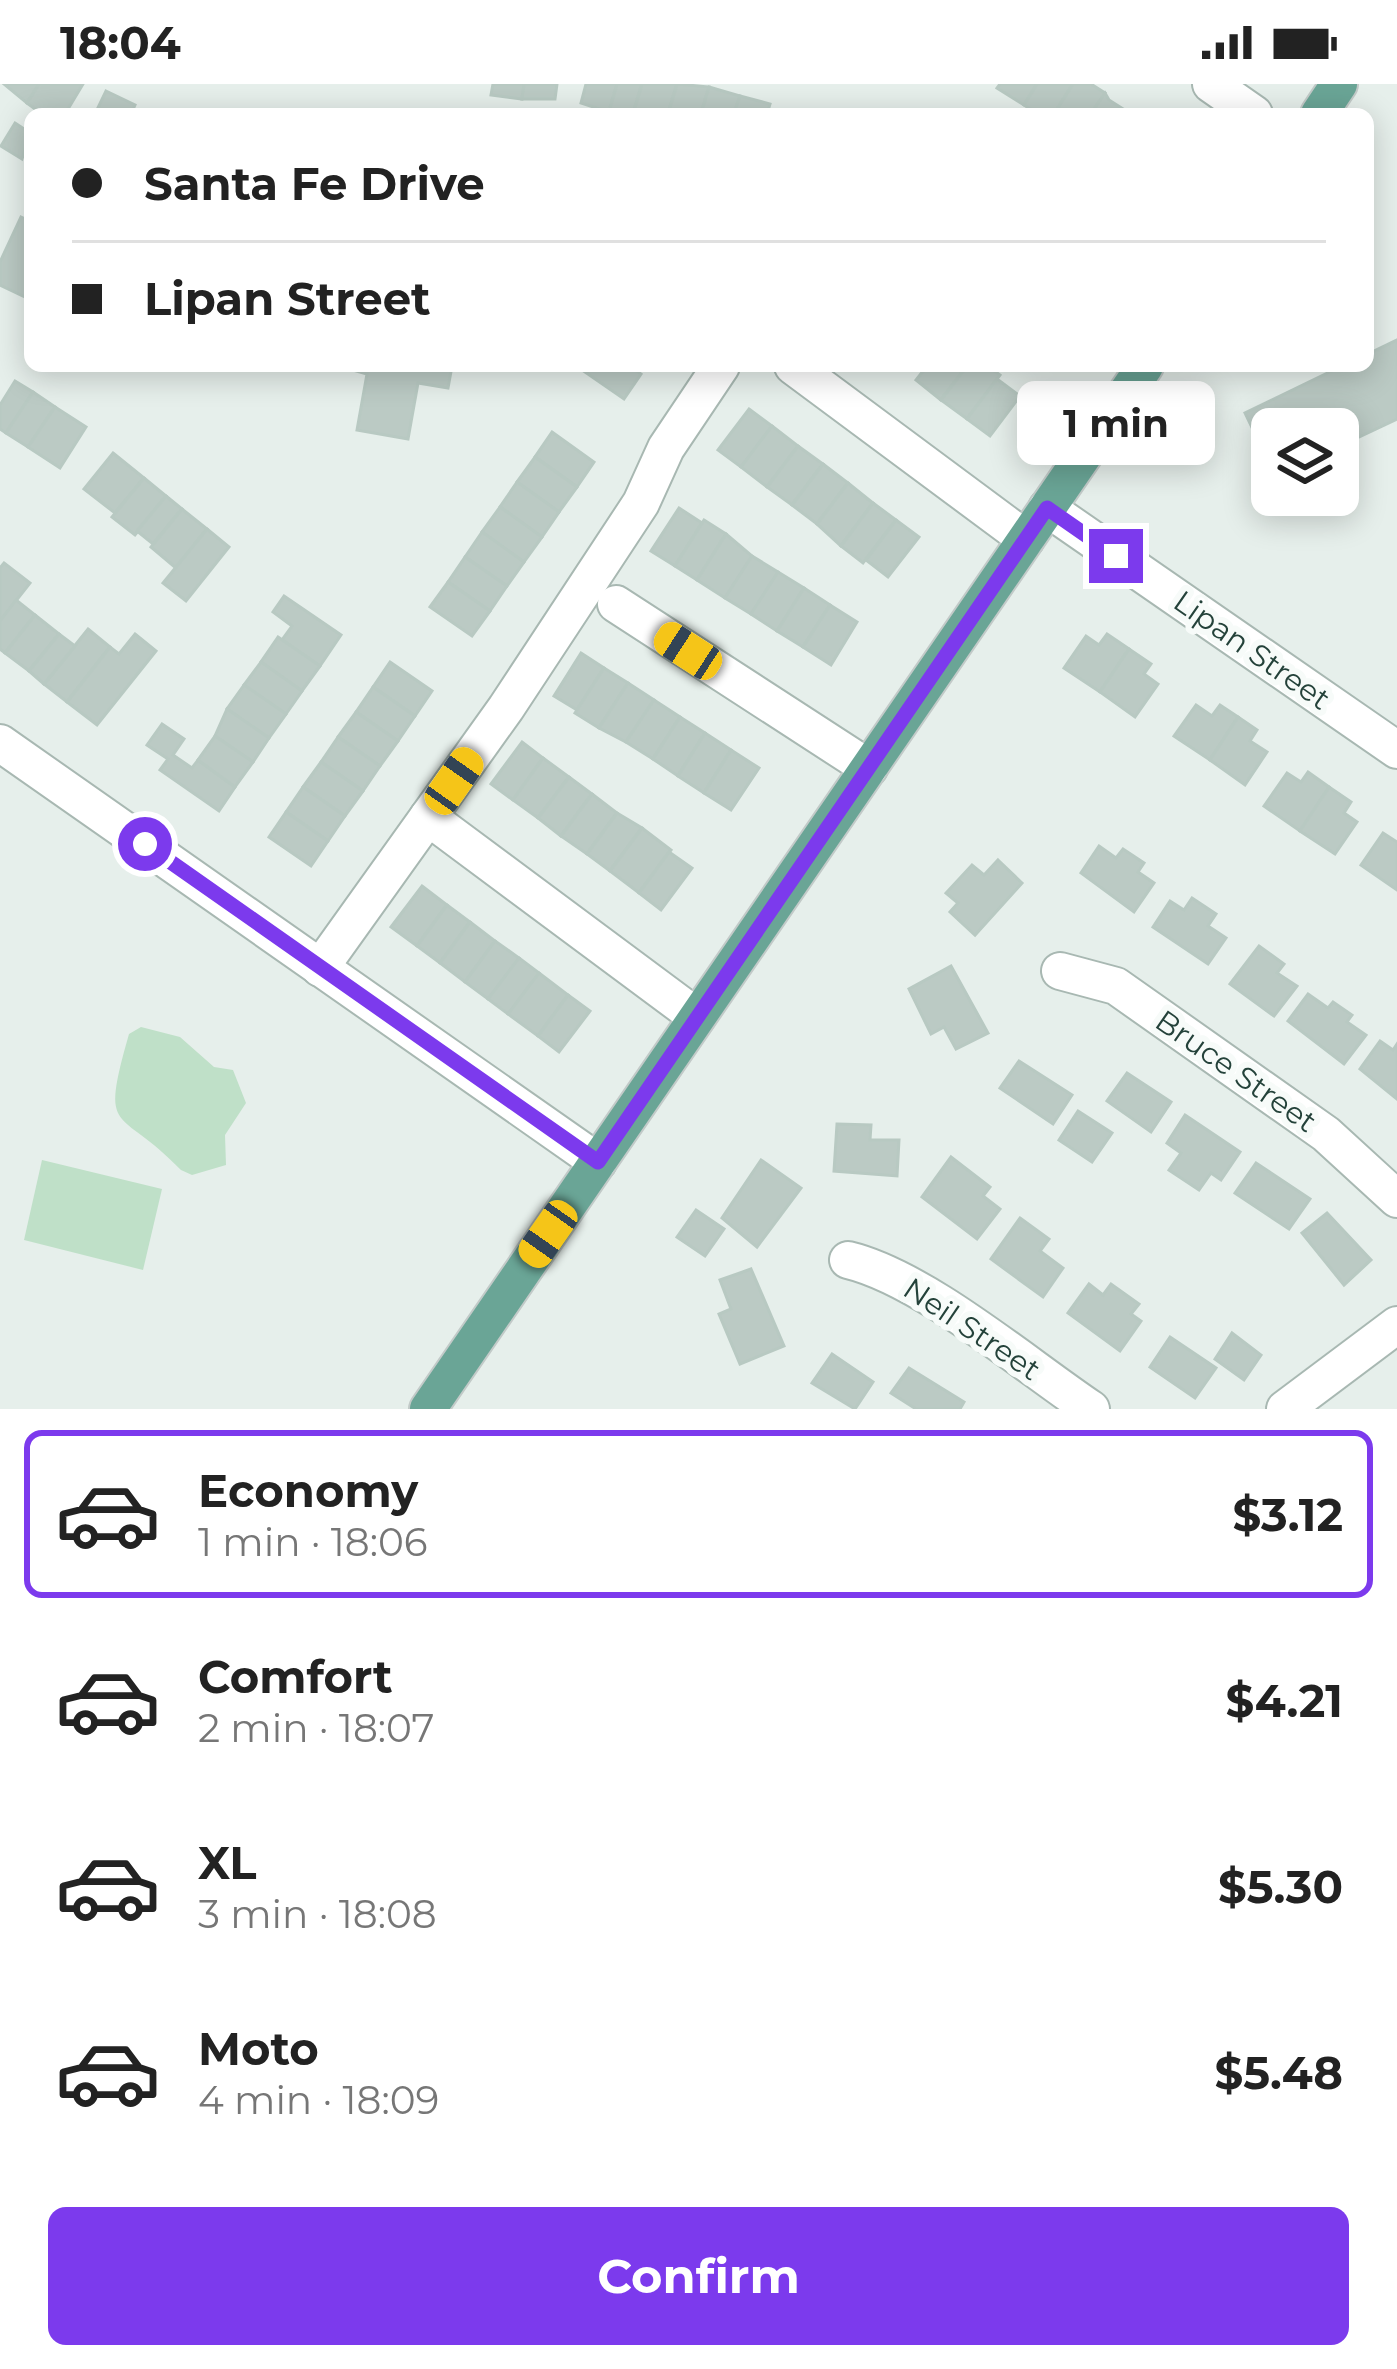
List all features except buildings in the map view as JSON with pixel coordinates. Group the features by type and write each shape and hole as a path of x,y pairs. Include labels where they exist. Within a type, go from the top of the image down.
{"main road":[{"path":"428,1409 1141,372"}],"street":[{"path":"1211,84 1245,108"},
{"path":"320,968 641,503 666,448 717,372"},
{"path":"801,372 1026,539"},
{"name":"Lipan Street","path":"1047,508 1397,750"},
{"path":"616,604 869,768"},
{"path":"0,743 598,1162"},
{"path":"428,817 697,1017"},
{"name":"Bruce Street","path":"1060,971 1116,986 1326,1135 1397,1199"},
{"name":"Neil Street","path":"848,1260 876,1267 911,1287 1091,1409"},
{"path":"1285,1409 1397,1325"}],"green space":[{"path":"141,1027 180,1037 214,1067 233,1070 246,1103 225,1135 226,1165 192,1175 181,1170 121,1117 116,1106 120,1067 129,1034"},
{"path":"42,1160 162,1189 143,1270 24,1240"}],"route":[{"path":"145,844 598,1162 1047,508 1116,556"}]}
